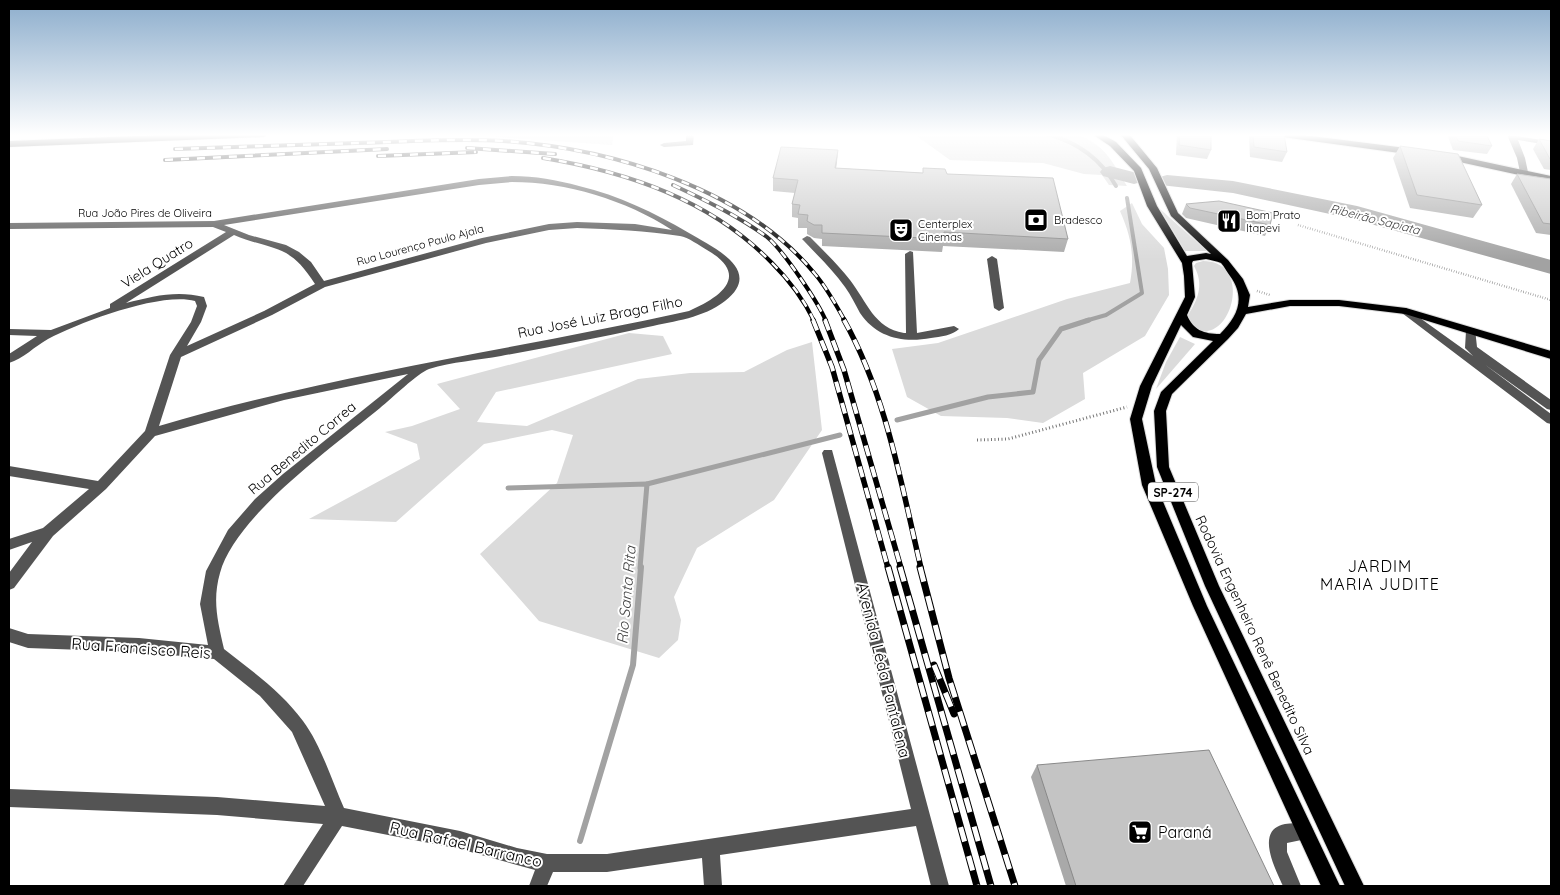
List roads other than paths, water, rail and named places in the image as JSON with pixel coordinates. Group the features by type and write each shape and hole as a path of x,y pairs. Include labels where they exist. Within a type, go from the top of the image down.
{"main road":[{"name":"SP-274","path":"1140,176 1152,206 1187,263 1192,285 1190,297 1146,386 1136,419 1149,485 1163,522 1331,886"},
{"path":"1157,176 1174,214 1225,262 1239,281 1245,295 1242,311 1290,303 1339,303 1406,312 1551,355"},
{"path":"1539,176 1551,179"},
{"path":"1187,263 1190,258 1196,256 1206,256 1225,262"},
{"name":"Rodovia Engenheiro Renê Benedito Silva","path":"1242,311 1234,326 1224,337 1167,392 1160,411 1163,467 1212,586 1355,886"},
{"path":"1181,314 1187,328 1193,332 1210,338 1224,337"}],"street":[{"name":"Rua José Luiz Braga Filho","path":"151,433 209,414 341,382 692,314 724,297 732,288 734,277 732,267 723,257 643,211 592,193 528,179 480,182 397,196 286,210 214,224"},
{"name":"Rua João Pires de Oliveira","path":"9,226 214,224 233,232 283,246 307,264 321,285"},
{"name":"Rua Lourenço Paulo Ajala","path":"176,356 268,313 321,285 485,240 548,227 608,225 653,229 687,236"},
{"name":"Viela Quatro","path":"97,317 233,232"},
{"path":"808,239 835,268 876,326 891,334 912,336 942,333 954,329"},
{"path":"910,254 912,336"},
{"path":"992,259 998,308"},
{"path":"9,359 51,333 154,299 176,295 194,296 200,299 202,306 196,322 176,356 151,433 101,486 48,532 9,584"},
{"path":"1406,312 1551,420"},
{"path":"1471,331 1470,342 1475,352 1551,406"},
{"path":"9,332 51,333"},
{"name":"Rua Benedito Correa","path":"217,652 206,604 213,570 233,534 260,503 288,477 423,367"},
{"name":"Avenida Lêda Pantalena","path":"828,453 940,886"},
{"path":"9,471 101,486"},
{"path":"9,544 48,532"},
{"name":"Rua Francisco Reis","path":"9,635 28,641 139,645 217,652 266,691 298,727 316,763 338,816"},
{"name":"Rua Rafael Barranco","path":"9,798 217,806 338,816 460,840 547,863 607,863 922,816"},
{"path":"292,886 338,816"},
{"path":"1292,886 1278,852 1278,839 1284,833 1305,832"},
{"path":"710,848 713,886"},
{"path":"538,886 547,863"}],"waterway":[{"path":"1110,176 1116,186"},
{"name":"Ribeirão Sapiata","path":"1125,176 1134,178"},
{"name":"Ribeirão Sapiata","path":"1167,181 1233,187 1357,213 1551,267"},
{"path":"1085,321 1106,315 1142,293 1127,198"},
{"path":"897,420 988,397 1033,392 1039,360 1061,329 1089,320"},
{"path":"647,484 840,435"},
{"name":"Rio Santa Rita","path":"508,488 647,484"},
{"name":"Rio Santa Rita","path":"640,568 647,484"},
{"name":"Rio Santa Rita","path":"580,841 633,665 641,567"}],"railway":[{"path":"621,176 666,192 695,206 722,222 748,241 790,283 801,297 814,321"},
{"path":"667,176 714,196 752,218 786,244 815,274 845,321"},
{"path":"673,185 733,215 767,237 800,277 826,321"},
{"path":"813,320 832,367 888,568"},
{"path":"825,320 844,370 901,568"},
{"path":"844,320 859,349 882,410 921,568"},
{"path":"888,567 977,886"},
{"path":"900,567 991,886"},
{"path":"920,567 949,678 1015,886"},
{"path":"934,665 954,714"}],"place":[{"name":"Bradesco","path":"1036,220"},
{"name":"Bom Prato Itapevi","path":"1229,221"},
{"name":"Centerplex Cinemas","path":"901,230"},
{"name":"Paraná","path":"1140,832"}],"district":[{"name":"JARDIM MARIA JUDITE","path":"1380,575"}]}
